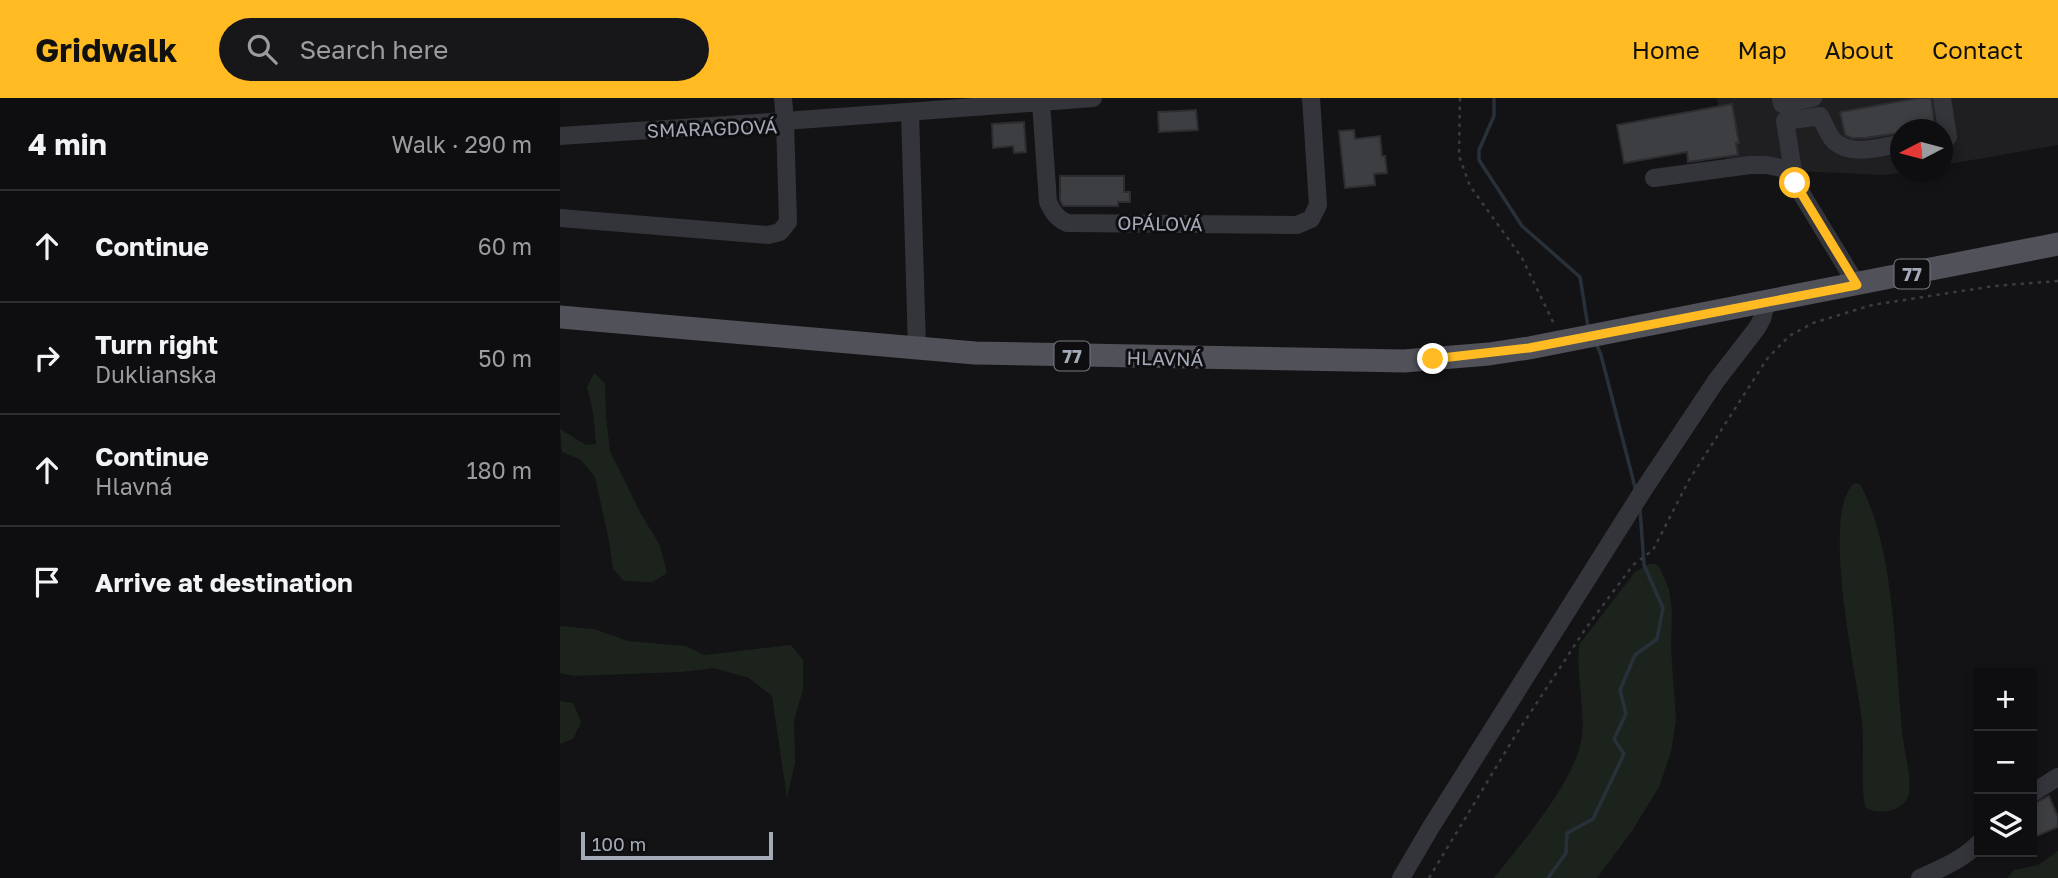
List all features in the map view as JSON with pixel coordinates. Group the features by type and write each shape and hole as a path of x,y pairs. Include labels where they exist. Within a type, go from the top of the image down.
{"main road":[{"name":"77","path":"1766,303 2058,244"},
{"name":"HLAVNÁ","path":"560,317 975,353 1404,361 1489,354 1766,303"}],"street":[{"path":"783,98 785,121 1093,98"},
{"name":"OPÁLOVÁ","path":"1041,100 1048,202 1059,219 1067,223 1297,225 1311,219 1318,205 1311,98"},
{"path":"1783,108 1813,98"},
{"path":"1942,98 1945,119"},
{"path":"1783,108 1820,116 1833,140 1847,149 1890,146"},
{"path":"1783,108 1795,183 1857,285"},
{"path":"910,112 917,348"},
{"name":"SMARAGDOVÁ","path":"560,136 785,121 789,222 779,232 768,235 560,218"},
{"path":"1654,178 1750,165 1774,167 1793,175"},
{"path":"1401,878 1644,489 1716,381 1757,328 1766,303"},
{"path":"2037,790 2058,777"},
{"path":"1920,878 1955,862 1974,848"}],"path":[{"path":"1460,98 1459,156 1470,186 1582,339"},
{"path":"1429,878 1586,628 1637,561 1649,554 1689,480 1767,359 1789,336 1831,316 1886,302 1994,286 2058,281"}],"shaded area":[{"path":"1717,98 2058,98 2058,145 1953,163 1953,119 1890,119 1890,174 1728,168"},
{"path":"594,373 605,383 610,451 660,546 667,573 653,582 624,581 613,569 595,477 580,459 562,452 560,429 586,445 596,444 587,387"},
{"path":"1855,483 1860,484 1872,510 1887,571 1909,779 1906,799 1897,808 1884,812 1865,807 1862,720 1843,595 1840,525 1845,499"},
{"path":"1649,564 1659,566 1669,589 1672,610 1671,649 1676,720 1671,752 1659,787 1632,831 1597,878 1494,878 1559,791 1578,753 1583,724 1579,645 1635,572"},
{"path":"560,626 594,629 628,641 686,646 704,655 791,645 803,660 803,690 794,720 795,763 787,798 772,696 749,678 714,668 681,672 573,676 560,673"},
{"path":"560,701 573,703 581,722 573,739 560,744"},
{"path":"2058,851 2058,878 2007,878 2014,870 2038,865"}],"building":[{"path":"1931,98 1934,119 1890,119 1890,134 1852,138 1845,135 1840,112"},
{"path":"1732,104 1739,143 1736,143 1738,155 1688,162 1687,152 1624,163 1617,125"},
{"path":"1196,110 1198,130 1159,132 1158,112"},
{"path":"1024,122 1026,152 1014,153 1013,146 993,148 992,124"},
{"path":"1354,130 1355,139 1380,136 1387,173 1374,174 1375,185 1345,188 1339,131"},
{"path":"1060,176 1124,176 1124,192 1130,192 1130,202 1118,202 1118,206 1063,206 1060,200"},
{"path":"2049,796 2058,817 2058,827 2037,836 2037,802"}],"waterway":[{"path":"1494,98 1494,116 1479,150 1479,160 1522,226 1580,277 1588,327"},
{"path":"1596,343 1636,491"},
{"path":"1548,878 1566,853 1567,833 1593,819 1624,754 1614,739 1626,714 1620,690 1635,655 1657,639 1663,608 1644,565 1640,509"}],"route":[{"path":"1433,359 1529,348 1857,285 1795,183"}]}
